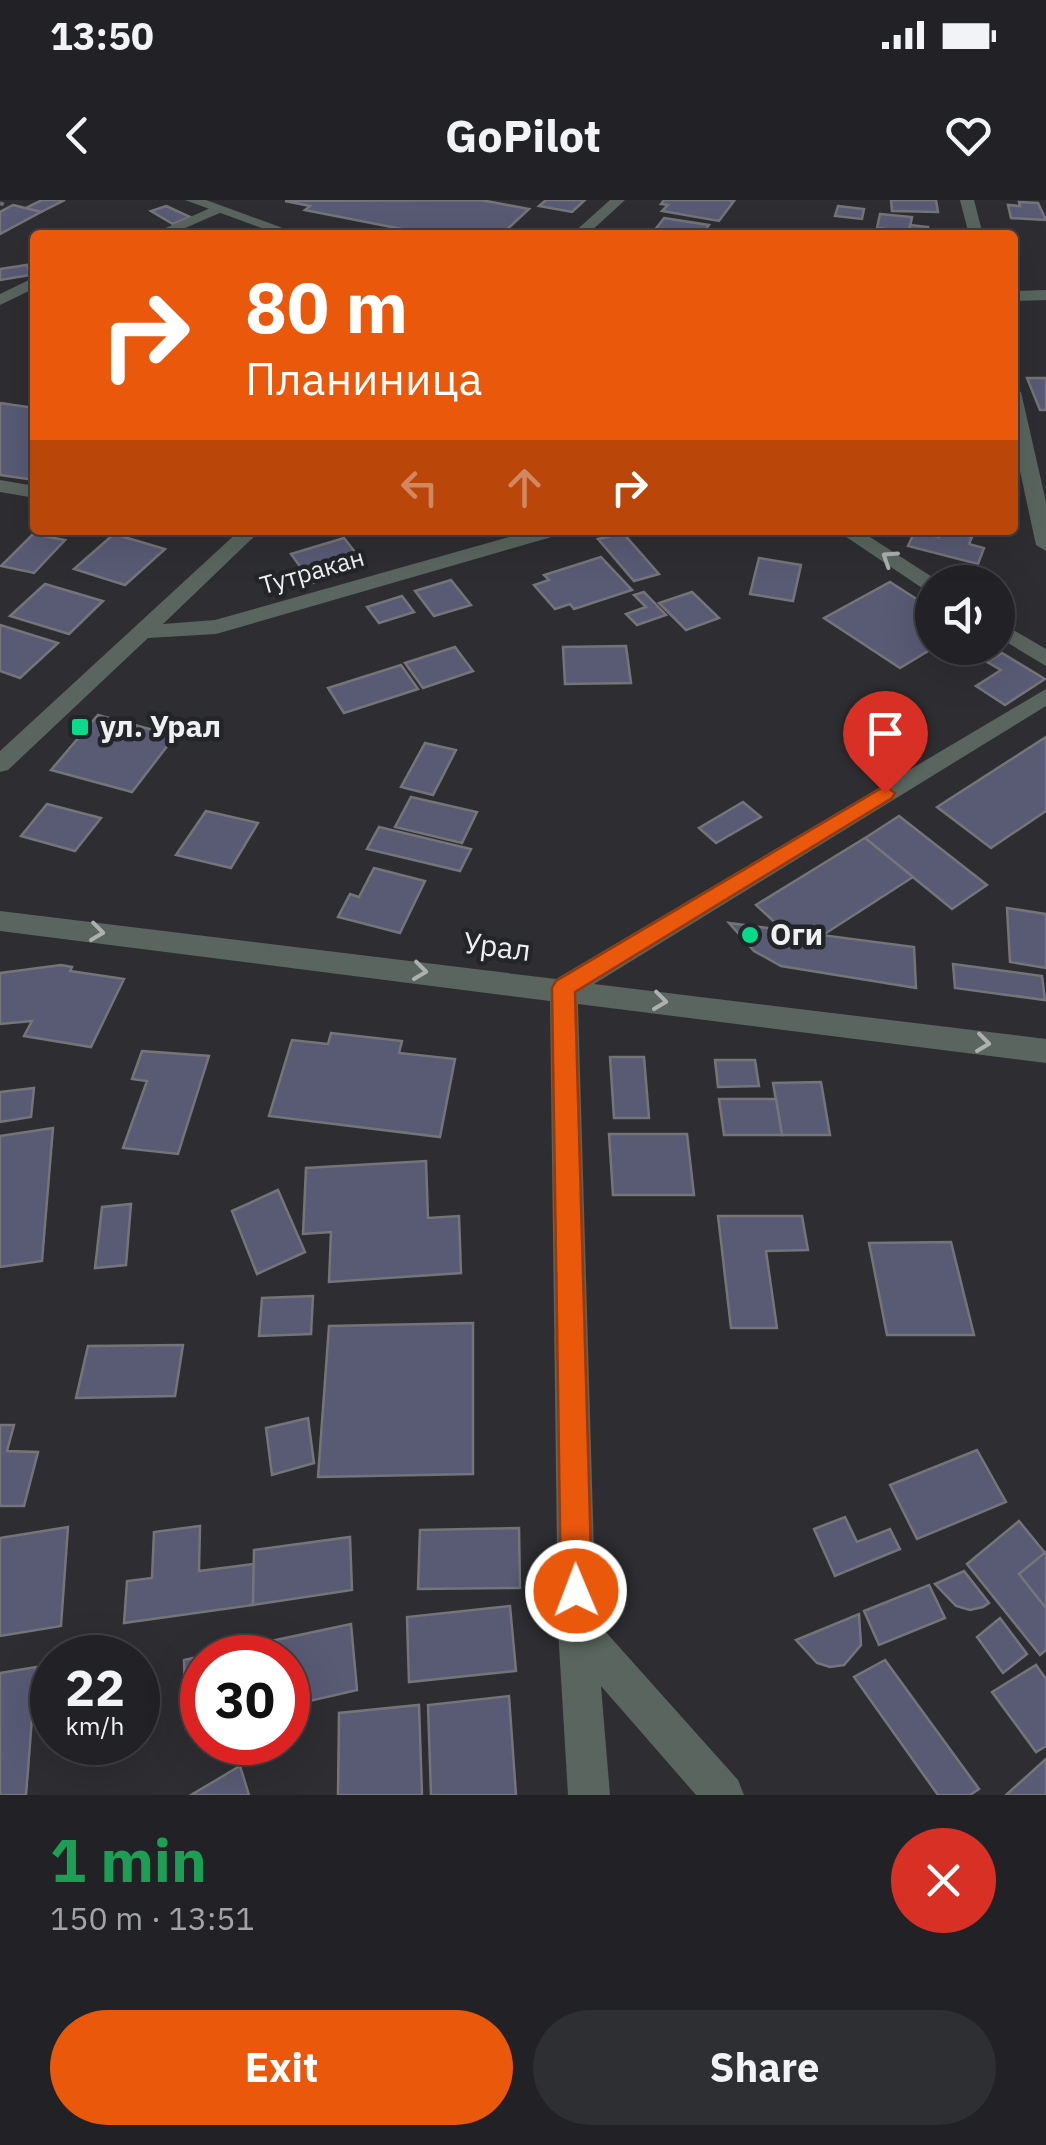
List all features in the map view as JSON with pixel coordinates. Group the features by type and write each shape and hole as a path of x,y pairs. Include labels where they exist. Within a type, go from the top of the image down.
{"street":[{"path":"192,200 281,230"},
{"path":"584,230 618,200"},
{"path":"966,200 975,230"},
{"path":"168,230 217,208"},
{"path":"0,300 30,285"},
{"path":"1018,296 1046,295"},
{"path":"1018,419 1046,545"},
{"path":"0,486 30,491"},
{"path":"0,764 246,535"},
{"name":"Тутракан","path":"140,632 216,627 538,535"},
{"path":"854,535 915,575"},
{"path":"1015,639 1046,659"},
{"path":"589,1795 577,1629 564,988 1046,696"},
{"name":"Урал","path":"0,920 1046,1051"},
{"path":"577,1629 723,1795"}],"building":[{"path":"42,200 65,200 41,212 26,208"},
{"path":"481,200 529,209 506,230 407,230 305,210 310,206 285,201"},
{"path":"546,200 585,200 572,212 539,206"},
{"path":"664,200 734,201 719,221 662,211 668,205 661,204"},
{"path":"891,200 936,200 938,212 892,211"},
{"path":"1019,202 1038,203 1046,220 1011,218 1008,205 1020,206"},
{"path":"13,205 41,212 0,234 0,212"},
{"path":"166,206 190,217 173,224 151,211"},
{"path":"838,206 864,209 862,219 835,216"},
{"path":"880,214 912,217 909,230 877,228"},
{"path":"664,218 709,225 706,230 655,230"},
{"path":"910,225 928,227 928,230 909,230"},
{"path":"27,265 30,275 0,280 0,269"},
{"path":"1027,378 1046,378 1046,410 1040,410"},
{"path":"0,403 30,407 30,479 0,475"},
{"path":"32,535 65,540 34,573 1,566"},
{"path":"113,535 165,549 125,585 74,569"},
{"path":"625,535 659,574 634,581 598,539"},
{"path":"913,535 972,537 969,544 984,548 978,564 908,546"},
{"path":"344,538 366,566 312,583 291,554"},
{"path":"601,557 632,590 574,609 570,604 555,609 534,585 549,580 544,575"},
{"path":"759,558 801,565 793,601 750,594"},
{"path":"451,580 471,605 434,616 415,591"},
{"path":"890,582 915,598 915,659 900,668 824,618"},
{"path":"45,584 103,601 69,634 10,616"},
{"path":"644,592 666,615 637,625 626,614 646,607 634,595"},
{"path":"692,592 719,618 686,630 659,603"},
{"path":"402,596 414,612 379,623 367,607"},
{"path":"0,625 58,643 20,678 0,671"},
{"path":"626,646 631,683 565,684 563,647"},
{"path":"455,647 473,671 423,688 405,663"},
{"path":"1015,661 1045,679 1005,705 976,686 1001,670 992,665 1015,665"},
{"path":"401,665 418,689 344,713 328,688"},
{"path":"98,715 175,736 132,792 51,770"},
{"path":"1046,737 1046,811 991,848 937,807"},
{"path":"425,743 456,750 433,795 401,787"},
{"path":"411,797 477,812 462,843 395,827"},
{"path":"743,802 761,817 716,843 699,828"},
{"path":"47,804 101,818 75,851 21,836"},
{"path":"206,811 258,823 231,868 176,855"},
{"path":"899,816 987,885 952,909 865,838"},
{"path":"379,827 471,849 460,871 367,849"},
{"path":"865,838 913,877 823,935 783,930 756,905"},
{"path":"374,868 425,881 400,933 338,917 350,894 359,897"},
{"path":"1007,908 1046,914 1046,968 1010,962"},
{"path":"729,923 914,947 916,988 781,966 754,951"},
{"path":"953,964 1042,976 1045,1000 955,988"},
{"path":"72,967 70,971 124,979 91,1047 24,1036 32,1021 0,1024 0,973"},
{"path":"331,1033 402,1041 399,1053 455,1059 440,1137 269,1116 292,1040 328,1044"},
{"path":"142,1051 209,1056 178,1154 123,1148 147,1081 132,1079"},
{"path":"610,1057 644,1057 649,1118 614,1118"},
{"path":"715,1060 755,1060 759,1086 718,1087"},
{"path":"821,1082 830,1135 782,1135 773,1083"},
{"path":"34,1088 31,1117 0,1122 0,1092"},
{"path":"719,1099 776,1099 782,1135 724,1135"},
{"path":"53,1128 42,1261 0,1267 0,1136"},
{"path":"609,1134 687,1134 694,1195 613,1195"},
{"path":"426,1161 428,1218 459,1216 461,1273 329,1282 331,1232 303,1234 306,1168"},
{"path":"278,1190 305,1252 257,1274 232,1211"},
{"path":"131,1204 126,1265 95,1268 102,1207"},
{"path":"718,1216 802,1216 808,1250 766,1251 777,1328 731,1328"},
{"path":"951,1242 974,1335 887,1335 869,1243"},
{"path":"313,1296 311,1334 259,1336 262,1298"},
{"path":"473,1323 473,1474 318,1477 329,1326"},
{"path":"183,1345 175,1396 76,1398 88,1346"},
{"path":"308,1418 314,1463 272,1475 266,1428"},
{"path":"0,1425 14,1425 7,1451 38,1452 24,1506 0,1506"},
{"path":"977,1450 1006,1502 917,1539 890,1485"},
{"path":"845,1517 857,1542 890,1529 900,1549 835,1576 814,1529"},
{"path":"1019,1521 1045,1553 1019,1574 1046,1608 1046,1650 1040,1655 967,1564"},
{"path":"200,1526 199,1571 254,1564 253,1605 124,1623 127,1581 152,1578 154,1532"},
{"path":"68,1527 61,1626 0,1636 0,1538"},
{"path":"519,1528 520,1588 418,1589 420,1530"},
{"path":"350,1537 352,1590 253,1605 254,1550"},
{"path":"1046,1552 1046,1608 1019,1574"},
{"path":"964,1571 989,1603 983,1607 970,1610 956,1606 935,1584"},
{"path":"929,1585 945,1618 879,1645 864,1611"},
{"path":"510,1606 516,1671 409,1682 407,1617"},
{"path":"859,1614 861,1645 844,1665 830,1667 817,1663 796,1640"},
{"path":"1000,1618 1027,1654 1003,1673 977,1637"},
{"path":"351,1624 357,1690 310,1701 310,1635 299,1635"},
{"path":"885,1660 979,1789 970,1795 938,1795 854,1677"},
{"path":"1036,1665 1046,1679 1046,1746 1036,1752 992,1692"},
{"path":"30,1668 26,1795 0,1795 0,1673"},
{"path":"509,1696 516,1795 431,1795 428,1705"},
{"path":"419,1705 422,1795 338,1795 339,1713"},
{"path":"1046,1759 1046,1795 1006,1795"},
{"path":"240,1766 249,1795 191,1795"}],"place":[{"name":"ул. Урал","path":"80,727"},
{"name":"Оги","path":"750,935"}],"route":[{"path":"576,1591 564,988 885,793"}]}
